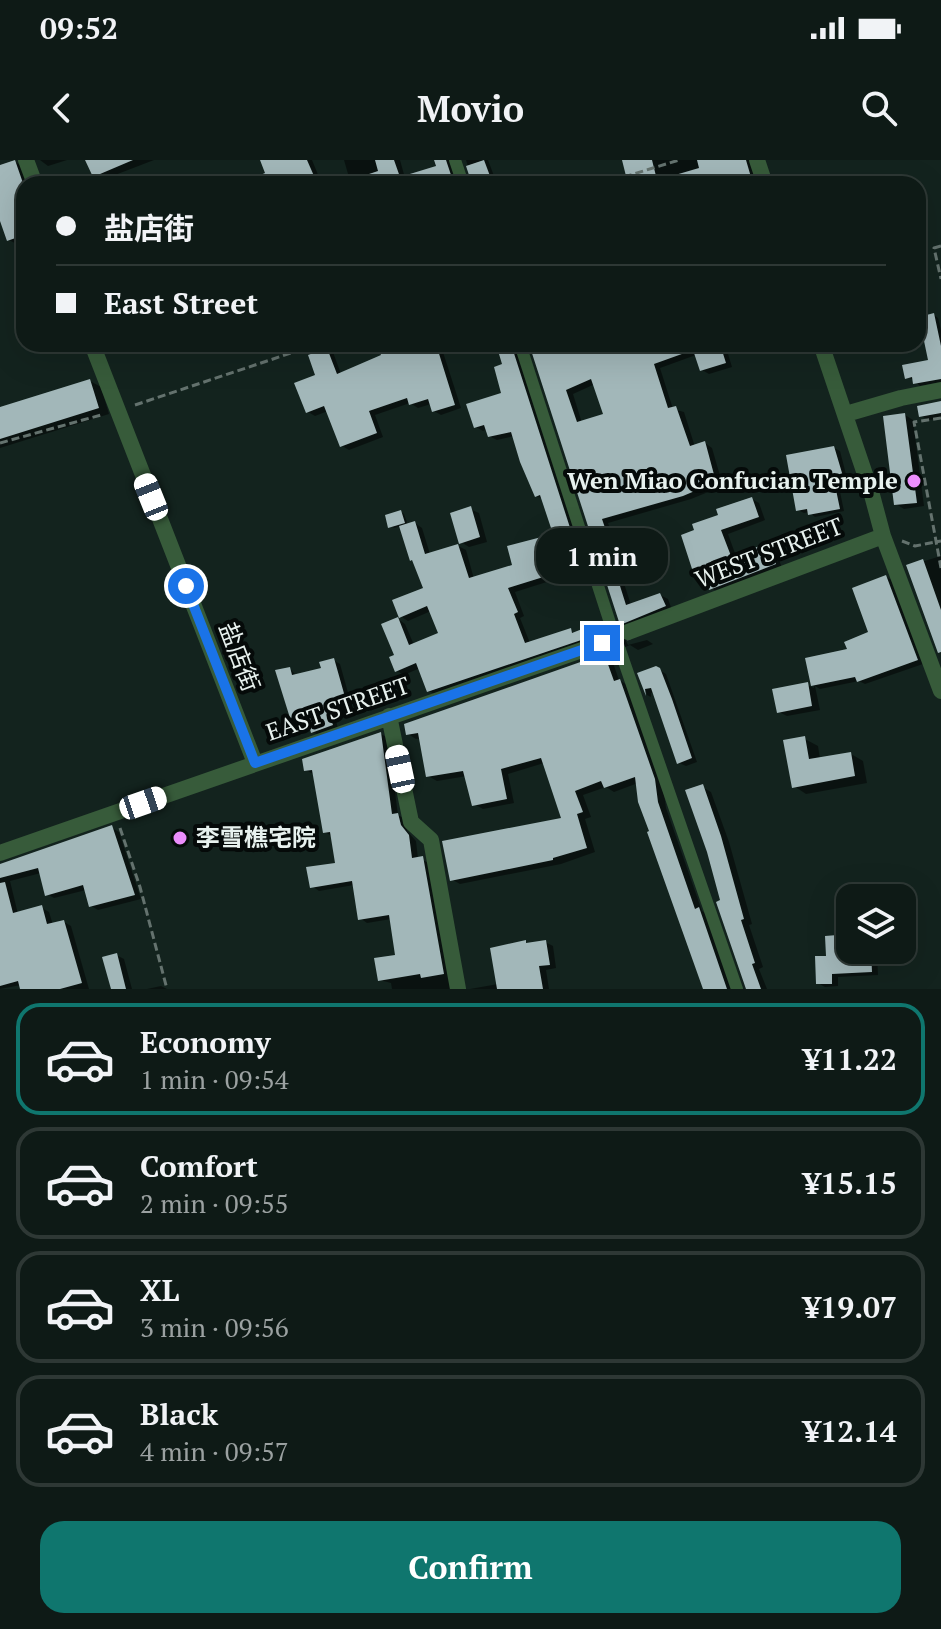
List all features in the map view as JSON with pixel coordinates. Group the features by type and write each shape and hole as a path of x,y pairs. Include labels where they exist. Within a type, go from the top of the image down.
{"street":[{"name":"盐店街","path":"95,352 255,763"},
{"path":"523,352 611,626"},
{"path":"824,352 884,539 941,691"},
{"path":"846,414 941,390"},
{"name":"WEST STREET","path":"628,632 884,539"},
{"name":"EAST STREET","path":"0,853 602,643"},
{"path":"620,650 737,989"},
{"path":"389,716 411,822 431,840 458,989"}],"path":[{"path":"627,176 679,160"},
{"path":"941,246 934,248 941,279"},
{"path":"0,443 117,411 294,352"},
{"path":"941,418 914,422 941,568"},
{"path":"884,539 901,540 915,546 941,541"},
{"path":"115,812 140,887 167,989"}],"building":[{"path":"15,160 21,176 16,176 16,238 7,241 0,221 0,165"},
{"path":"85,160 133,160 95,176"},
{"path":"260,160 307,160 314,176 258,176 265,173"},
{"path":"375,160 394,160 400,176 363,176 378,171"},
{"path":"434,160 446,160 451,176 403,176 436,166"},
{"path":"484,160 490,176 469,176 466,166"},
{"path":"622,160 652,160 656,176 626,176"},
{"path":"697,160 746,160 751,176 672,176 699,168"},
{"path":"934,313 941,346 941,379 913,384 912,377 905,379 902,365 928,360 926,315"},
{"path":"316,352 329,352 337,374 381,355 380,352 438,352 455,405 432,412 428,399 409,405 407,398 369,411 377,433 340,447 324,406 306,413 294,383 315,375 308,355"},
{"path":"498,352 514,352 582,565 508,588 518,612 514,614 525,643 571,628 572,633 600,622 605,632 427,692 416,663 395,672 389,657 394,655 381,624 398,617 409,645 438,633 427,606 399,618 392,600 423,588 399,526 415,521 425,554 458,544 469,578 512,565 507,546 553,534 540,495 535,497 520,462 511,432 488,437 484,425 474,428 466,404 501,393 494,367 502,364"},
{"path":"532,352 687,352 654,364 668,408 676,406 690,446 705,441 716,482 683,496 602,519 619,569 615,570 626,605 660,593 666,606 620,625","holes":["591,379 603,414 577,422 566,390"]},
{"path":"694,352 723,352 726,363 700,371"},
{"path":"90,379 99,408 0,439 0,407"},
{"path":"941,401 941,413 919,417 917,406"},
{"path":"905,413 917,503 894,505 883,416"},
{"path":"834,446 845,483 835,485 840,509 808,515 807,509 796,511 786,455"},
{"path":"752,497 759,517 721,530 731,556 768,543 776,564 709,590 703,572 694,575 681,535 694,530 692,524 718,515 716,509"},
{"path":"471,506 480,537 459,544 450,513"},
{"path":"401,510 405,523 388,528 385,515"},
{"path":"923,559 941,610 941,652 938,653 906,565"},
{"path":"886,575 918,660 857,682 855,677 811,686 805,658 847,649 844,642 868,632 852,588"},
{"path":"611,649 611,653 605,656 614,681 620,679 655,779 658,802 727,989 703,989 647,832 635,777 604,788 601,781 575,791 583,812 577,814 587,848 553,860 450,881 442,841 561,818 541,758 501,769 507,799 472,806 463,771 426,777 418,733 406,735 404,724"},
{"path":"334,658 347,704 328,709 333,725 311,733 306,714 290,718 275,670 290,667 292,675 321,668 319,662"},
{"path":"656,666 660,668 692,758 677,764 651,688 645,689 646,696 637,673"},
{"path":"808,682 812,706 777,713 772,689"},
{"path":"381,732 392,814 398,813 401,825 409,835 412,858 423,856 444,974 421,978 420,974 378,981 374,958 395,955 389,915 358,920 352,881 310,888 306,867 335,863 330,832 323,833 312,770 304,771 302,759"},
{"path":"805,736 809,759 851,752 855,776 792,788 783,740"},
{"path":"703,784 721,836 761,989 746,989 716,902 720,900 707,852 685,790"},
{"path":"112,825 135,895 89,907 83,885 45,896 38,868 0,878 0,864"},
{"path":"5,882 13,913 42,905 47,924 64,920 82,983 60,989 20,989 18,981 0,986 0,883"},
{"path":"836,935 836,964 872,964 872,972 832,974 832,984 816,984 815,956 826,956 825,936"},
{"path":"526,940 526,943 546,940 550,965 539,966 543,989 497,989 490,948"},
{"path":"117,953 126,989 111,989 102,957"}],"tunnel":[{"path":"611,626 620,650"},
{"path":"602,643 628,632"}],"place":[{"name":"Wen Miao Confucian Temple","path":"914,481"},
{"name":"李雪樵宅院","path":"180,838"}],"route":[{"path":"186,586 255,763 602,643"}]}
